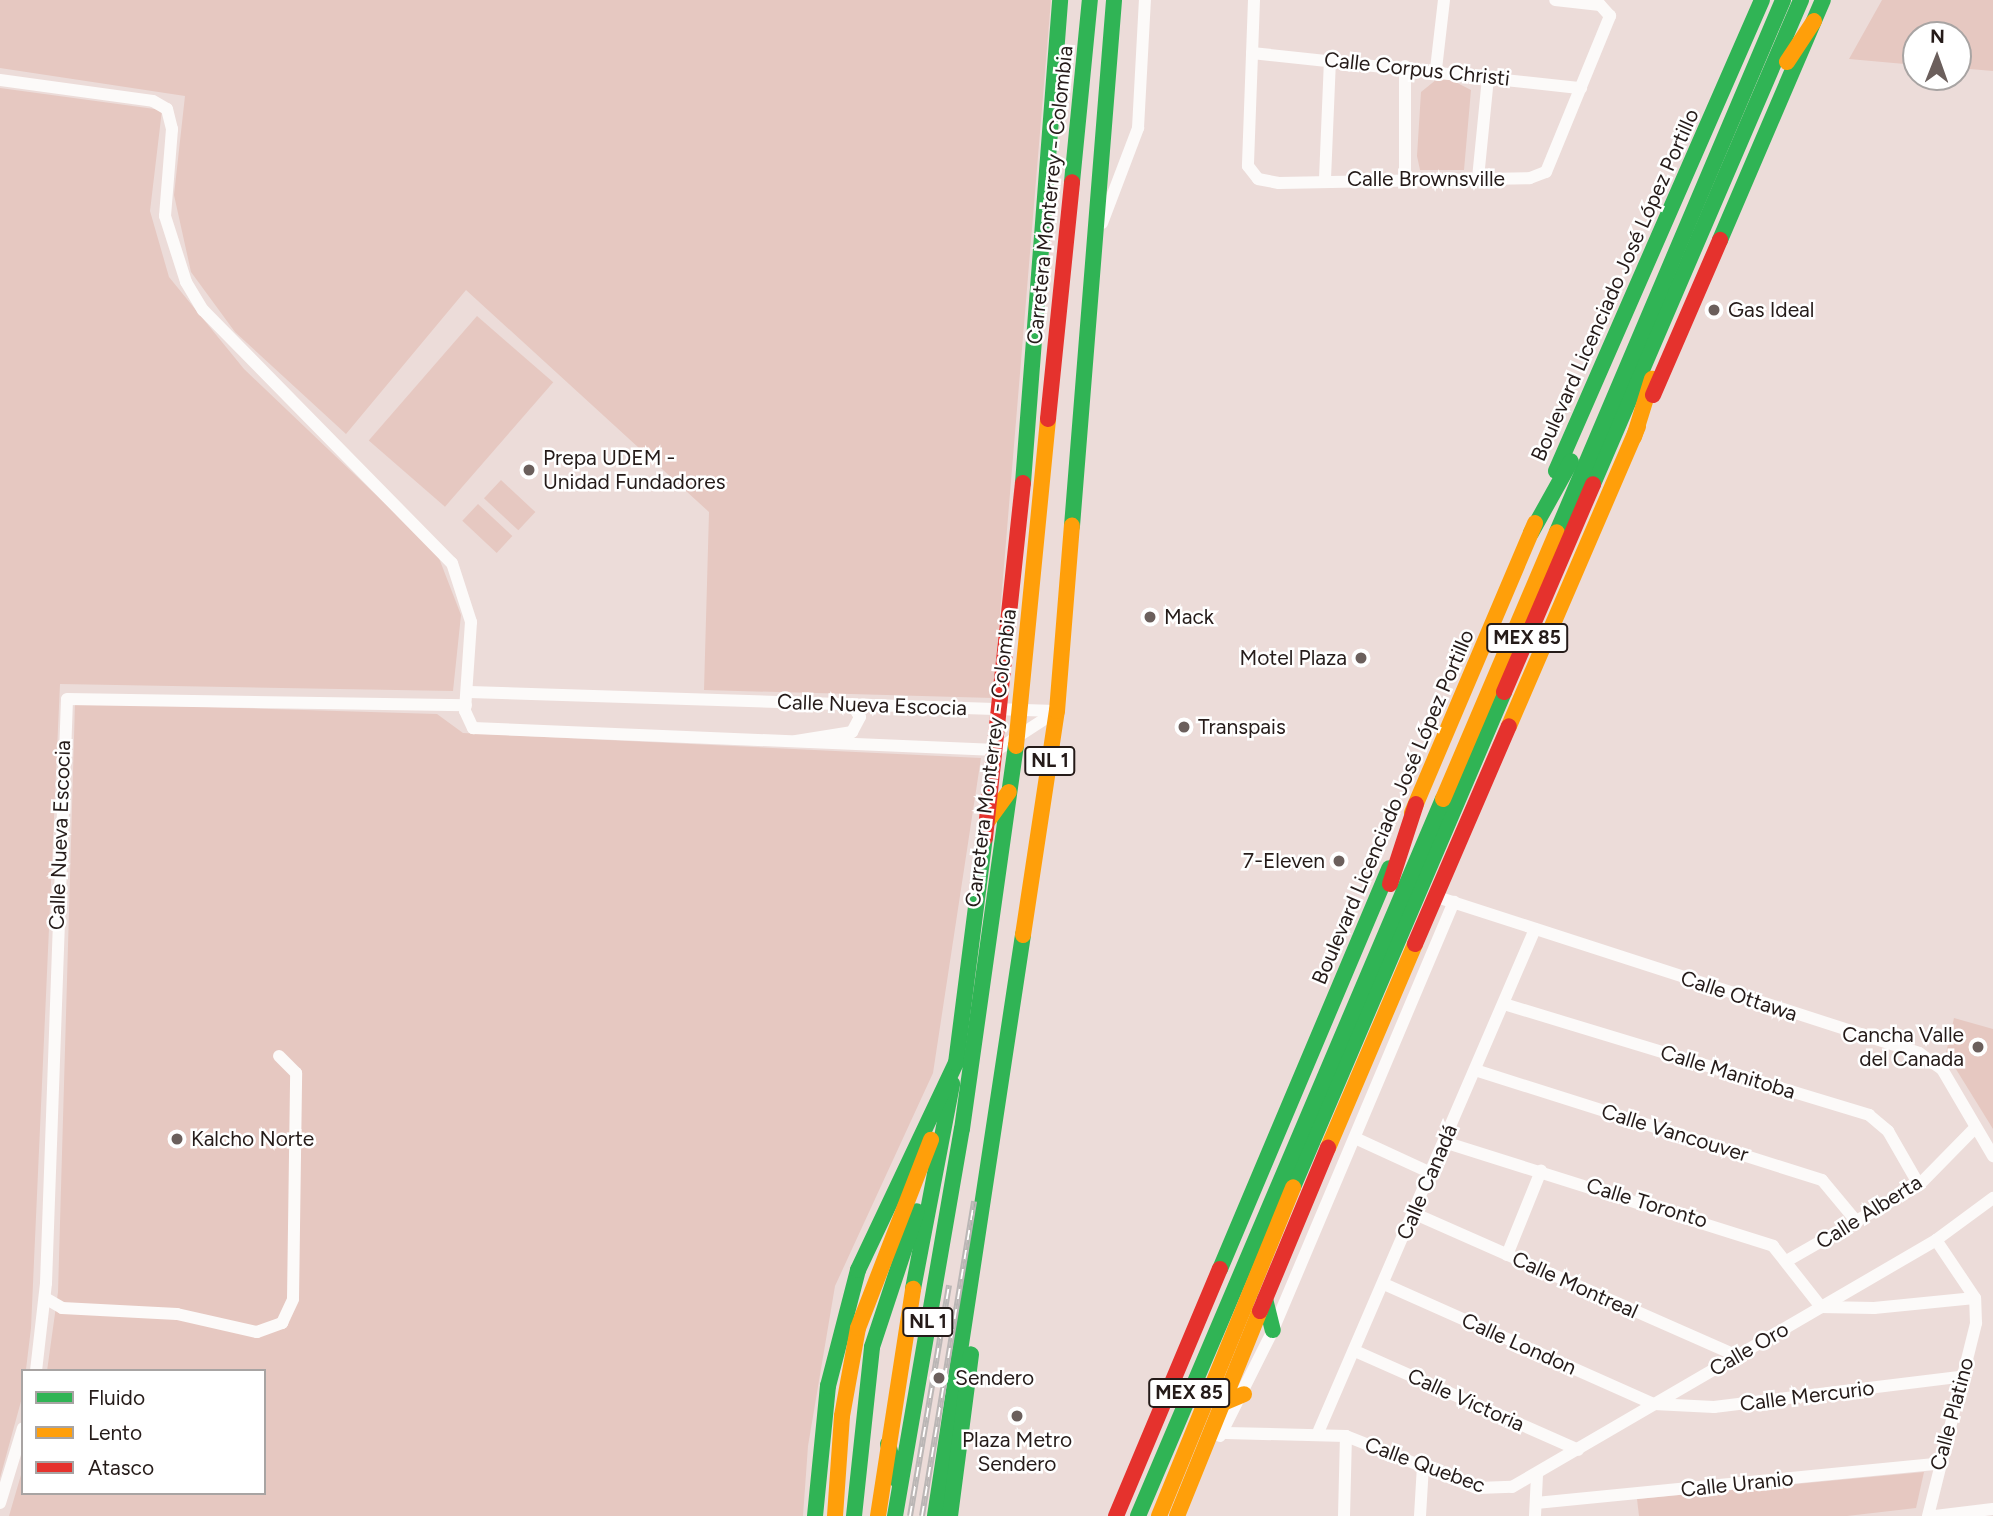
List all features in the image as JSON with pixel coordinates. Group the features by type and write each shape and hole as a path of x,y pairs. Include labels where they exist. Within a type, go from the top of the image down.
{"main road":[{"name":"NL 1","path":"816,1516 828,1386 853,1284 956,1063 998,750 1012,709 1060,0"},
{"name":"Carretera Monterrey - Colombia","path":"894,1516 1017,738 1012,709 1090,0"},
{"name":"NL 1","path":"935,1516 1056,711 1100,230 1114,0"},
{"name":"Boulevard Licenciado José López Portillo","path":"1116,1516 1531,533 1762,0"},
{"name":"Boulevard Licenciado José López Portillo","path":"1138,1516 1240,1269 1783,0"},
{"name":"MEX 85","path":"1159,1516 1256,1276 1801,0"},
{"path":"1177,1516 1360,1073 1823,0"},
{"path":"1755,108 1814,21"},
{"path":"1634,437 1666,313"},
{"path":"1531,533 1618,384"},
{"path":"987,822 1010,792"},
{"path":"1374,956 1416,804"},
{"path":"878,1516 931,1175 956,1063"},
{"path":"835,1516 842,1416 858,1328 894,1224 949,1102"},
{"path":"854,1516 873,1347 931,1175"},
{"name":"NL 1","path":"950,1516 971,1392 973,1273"},
{"path":"1265,1299 1273,1330"},
{"path":"1222,1404 1244,1394"},
{"path":"906,1516 919,1429 915,1395"},
{"path":"884,1516 900,1486 888,1444"}],"street":[{"path":"1100,230 1138,128 1145,0"},
{"name":"Calle Brownsville","path":"1254,0 1252,175 1266,182 1405,177 1530,178 1546,172 1610,12 1555,0"},
{"path":"1436,69 1444,0"},
{"name":"Calle Corpus Christi","path":"1252,53 1436,69 1581,88"},
{"path":"1325,179 1330,58"},
{"path":"1405,66 1405,177"},
{"path":"1478,177 1488,77"},
{"path":"0,80 141,99 167,109 172,129 165,216 186,282 203,310 453,563 471,622 467,698"},
{"name":"Calle Nueva Escocia","path":"36,1369 45,1298 67,699 467,698 852,704 1056,711"},
{"name":"Calle Nueva Escocia","path":"467,698 472,728 998,750"},
{"path":"789,743 852,732 860,717 852,704"},
{"path":"998,750 1056,711"},
{"name":"Calle Ottawa","path":"1437,897 1919,1053 1942,1069 1973,1130 1993,1156"},
{"path":"1207,1444 1226,1433 1244,1394 1454,902"},
{"name":"Calle Canadá","path":"1317,1435 1535,929"},
{"name":"Calle Manitoba","path":"1504,1004 1869,1115 1888,1131 1919,1185"},
{"path":"45,1298 62,1308 177,1314 257,1332 282,1323 293,1299 296,1073 279,1056"},
{"name":"Calle Vancouver","path":"1475,1070 1822,1180 1857,1222"},
{"path":"1360,1073 1378,1083"},
{"name":"Calle Alberta","path":"1790,1259 1919,1185 1973,1130"},
{"path":"1355,1138 1431,1173"},
{"name":"Calle Toronto","path":"1444,1142 1713,1223 1773,1246 1790,1259 1821,1307"},
{"path":"1507,1255 1541,1171"},
{"name":"Calle Oro","path":"1537,1475 1936,1240 1993,1198"},
{"name":"Calle Montreal","path":"1413,1213 1737,1356"},
{"path":"1299,1217 1317,1226"},
{"path":"1821,1307 1874,1308 1975,1298 1936,1240"},
{"name":"Calle London","path":"1384,1284 1654,1404"},
{"name":"Calle Platino","path":"1928,1516 1937,1464 1976,1323 1975,1298"},
{"name":"Calle Victoria","path":"1355,1351 1578,1450"},
{"name":"Calle Mercurio","path":"1654,1404 1714,1406 1959,1377"},
{"name":"Calle Quebec","path":"1226,1433 1346,1436 1490,1490 1537,1475"},
{"path":"0,1503 21,1434"},
{"path":"1344,1516 1346,1436"},
{"name":"Calle Uranio","path":"1535,1510 1937,1464"},
{"path":"1420,1516 1423,1465"},
{"path":"1535,1510 1537,1475"},
{"path":"1935,1516 1993,1509"}],"shaded area":[{"path":"0,0 1051,0 993,698 704,690 709,512 466,290 346,434 235,332 191,272 174,195 185,96 0,68"},
{"path":"1882,0 1993,0 1993,71 1972,69 1972,21 1902,21 1902,64 1849,59"},
{"path":"1442,75 1471,90 1464,170 1420,170 1417,156 1421,92"},
{"path":"0,88 162,110 150,211 169,277 244,369 437,553 461,615 453,691 60,684 31,1328 26,1369 21,1369 21,1401 0,1478"},
{"path":"477,316 553,382 445,507 369,441"},
{"path":"501,480 535,512 518,530 484,498"},
{"path":"478,504 512,536 497,553 462,521"},
{"path":"75,703 437,714 463,733 981,758 933,1073 835,1286 808,1446 803,1516 9,1516 21,1475 21,1495 266,1495 266,1369 47,1369 58,1292"},
{"path":"1954,1018 1993,1029 1993,1129 1946,1053"},
{"path":"1924,1472 1916,1508 1847,1516 1639,1516 1637,1499"}],"railway":[{"path":"922,1516 974,1201"},
{"path":"910,1516 949,1285"}],"traffic: fast":[{"path":"1023,483 1060,0"},
{"path":"1072,182 1090,0"},
{"path":"1072,526 1114,0"},
{"path":"1556,471 1762,0"},
{"path":"1557,532 1783,0"},
{"path":"1593,484 1801,0"},
{"path":"1720,240 1823,0"},
{"path":"1531,533 1571,461"},
{"path":"1293,1187 1504,692"},
{"path":"895,1516 962,1129 1016,746"},
{"path":"1138,1516 1443,799"},
{"path":"815,1516 828,1386 858,1270 956,1063 985,838"},
{"path":"1220,1269 1389,868"},
{"path":"935,1516 1023,935"},
{"path":"913,1289 952,1084"},
{"path":"854,1516 872,1347 917,1211"},
{"path":"1265,1299 1273,1330"},
{"path":"950,1516 971,1354"},
{"path":"888,1444 898,1481"}],"traffic: slow":[{"path":"1787,62 1814,21"},
{"path":"1634,437 1652,379"},
{"path":"1016,746 1048,419"},
{"path":"1509,726 1638,427"},
{"path":"1412,813 1535,523"},
{"path":"1023,935 1057,711 1072,526"},
{"path":"1443,799 1557,532"},
{"path":"987,822 1009,792"},
{"path":"1328,1148 1415,944"},
{"path":"835,1516 842,1416 858,1328 931,1140"},
{"path":"1159,1516 1293,1187"},
{"path":"878,1516 913,1289"},
{"path":"1177,1516 1260,1311"},
{"path":"1221,1404 1244,1394"}],"traffic: jam":[{"path":"1048,419 1072,182"},
{"path":"1653,395 1720,240"},
{"path":"985,838 1023,483"},
{"path":"1504,692 1593,484"},
{"path":"1415,944 1509,726"},
{"path":"1390,884 1416,804"},
{"path":"1260,1311 1328,1148"},
{"path":"1116,1516 1220,1269"}],"place":[{"name":"Gas Ideal","path":"1714,310"},
{"name":"Prepa UDEM - Unidad Fundadores","path":"529,470"},
{"name":"Mack","path":"1150,617"},
{"name":"Motel Plaza","path":"1361,658"},
{"name":"Transpais","path":"1184,727"},
{"name":"7-Eleven","path":"1339,861"},
{"name":"Cancha Valle del Canada","path":"1978,1047"},
{"name":"Kalcho Norte","path":"177,1139"},
{"name":"Sendero","path":"939,1378"},
{"name":"Plaza Metro Sendero","path":"1017,1416"}]}
